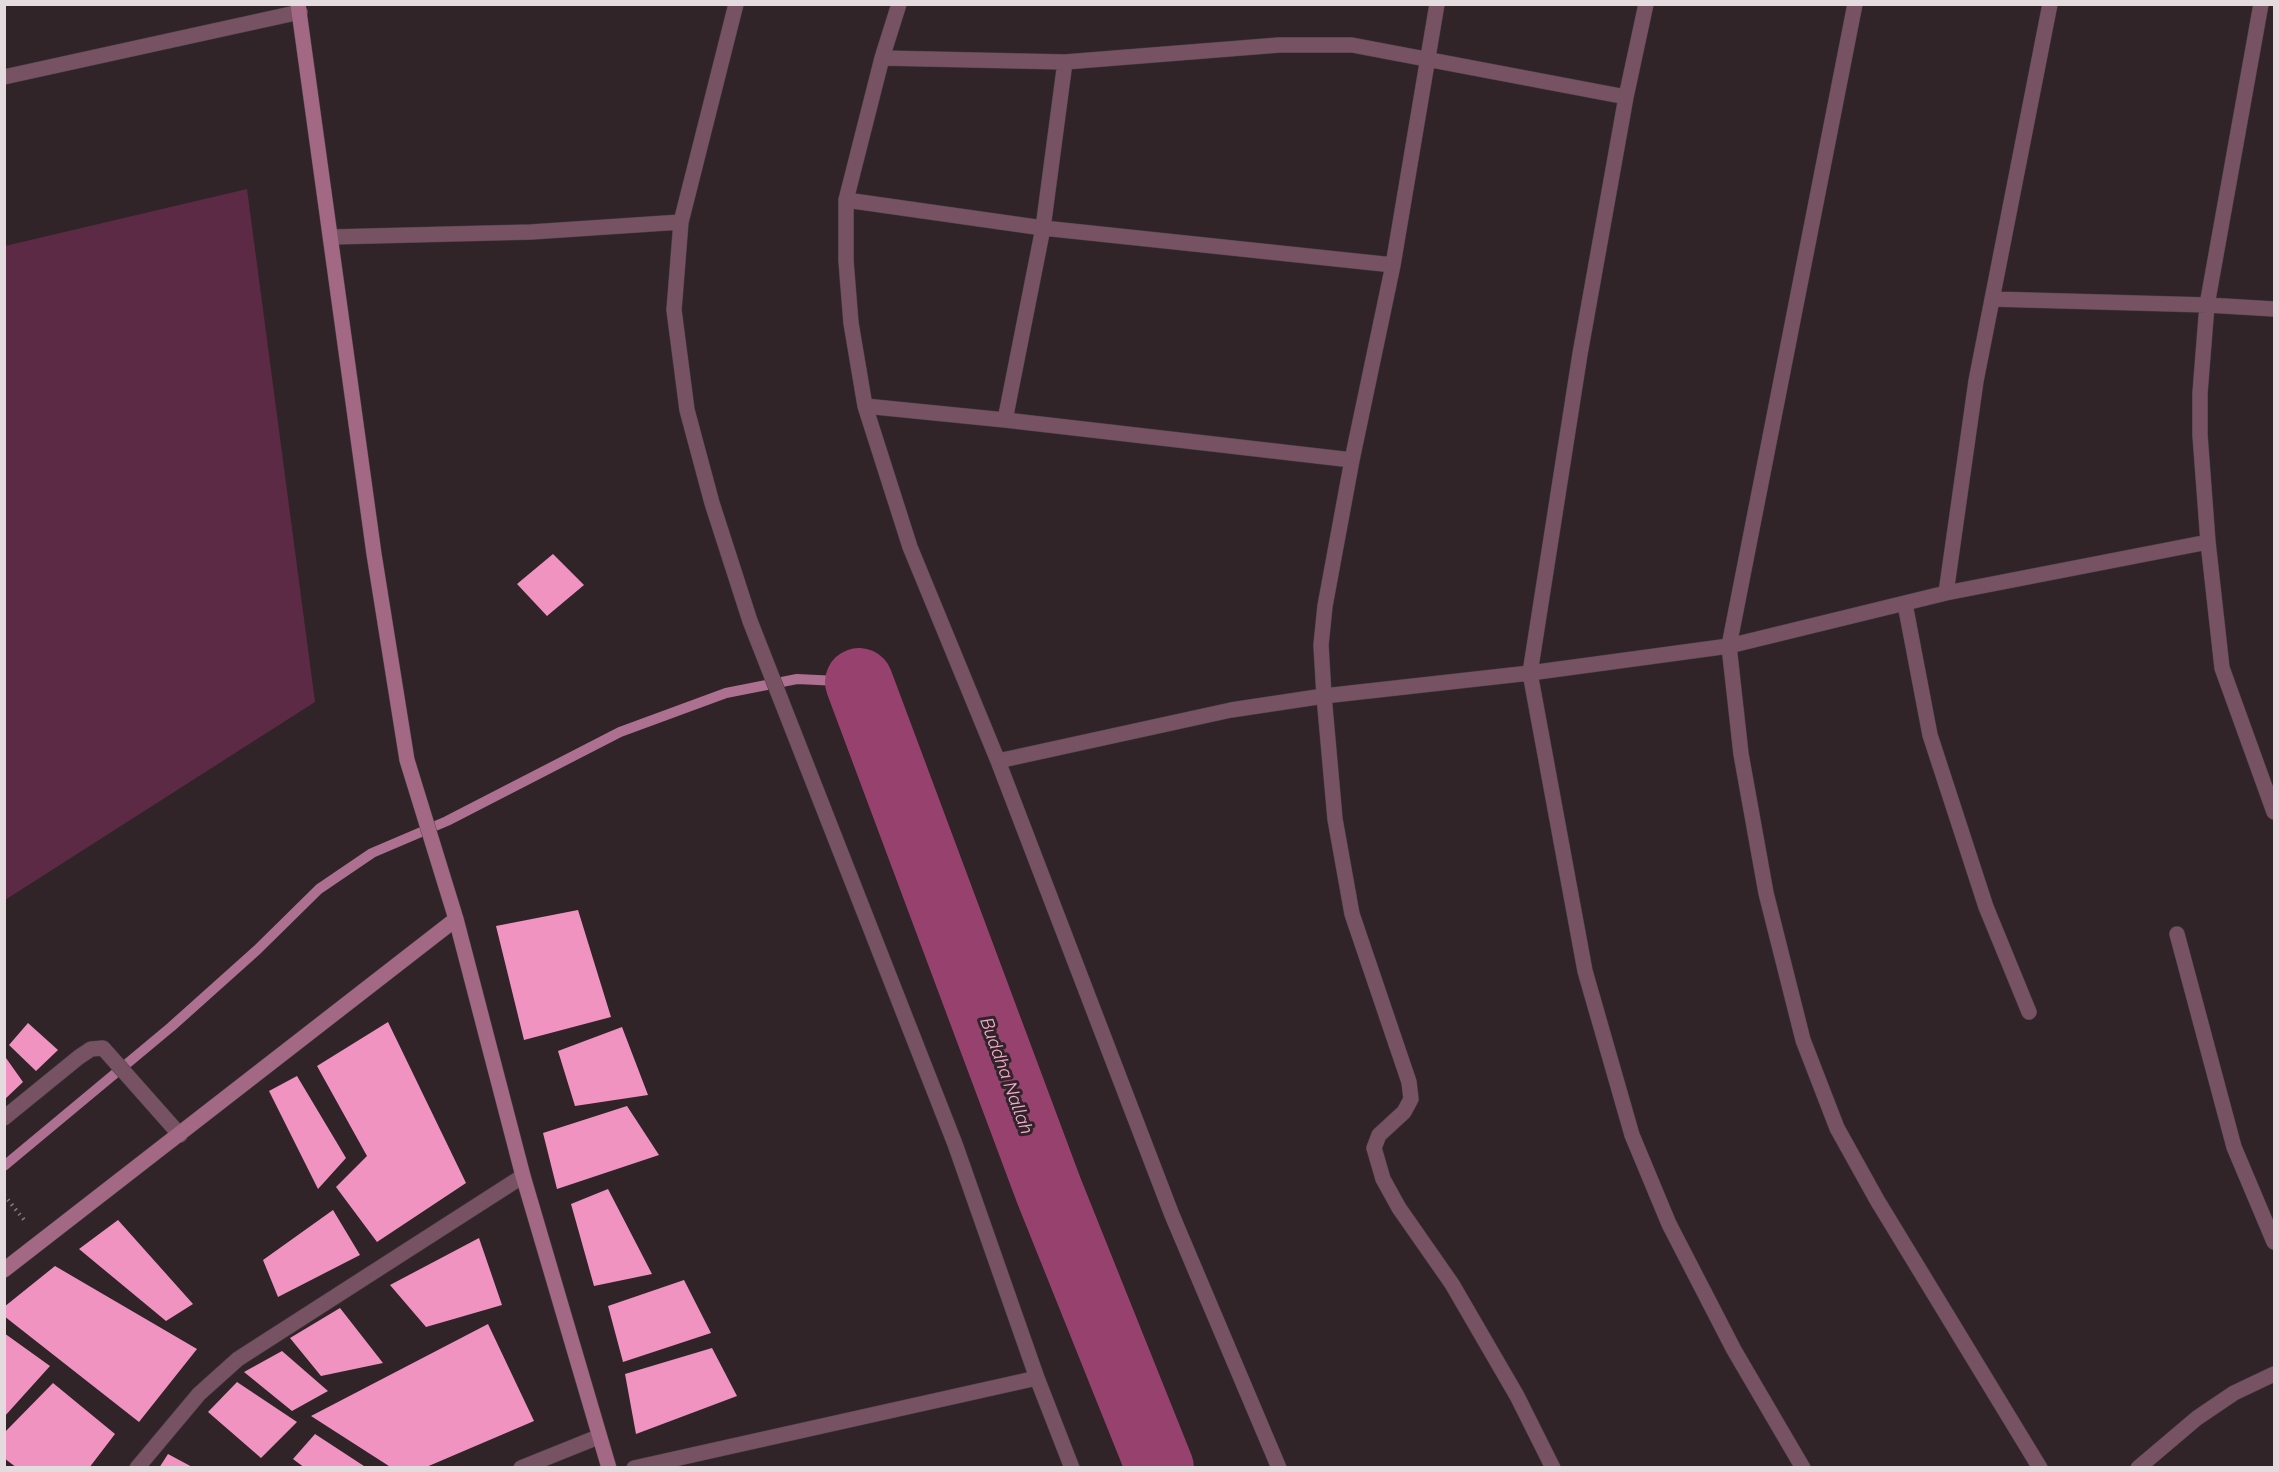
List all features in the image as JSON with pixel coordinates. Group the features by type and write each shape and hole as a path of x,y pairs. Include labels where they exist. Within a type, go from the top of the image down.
{"street":[{"path":"736,4 681,222 674,310 687,410 712,503 750,621 787,710 955,1144 1037,1378 1072,1467"},
{"path":"899,4 882,58 846,200 846,261 851,323 865,406 910,547 998,761 1172,1215 1279,1467"},
{"path":"1437,4 1393,265 1352,460 1325,606 1321,645 1324,696 1335,819 1352,914 1409,1082 1411,1099 1404,1112 1390,1122 1379,1135 1374,1148 1383,1179 1399,1208 1452,1284 1517,1396 1553,1467"},
{"path":"1646,4 1626,97 1580,354 1530,673 1585,971 1632,1135 1669,1224 1734,1350 1803,1467"},
{"path":"1855,4 1729,646 1741,754 1766,893 1803,1040 1837,1128 1876,1200 2040,1467"},
{"path":"1946,593 1963,464 1992,299 2050,4"},
{"path":"2261,4 2207,305 2200,393 2200,435 2208,542 2222,668 2274,812"},
{"path":"4,77 299,8 374,554 407,760 456,920 523,1176 598,1437 609,1467"},
{"path":"882,58 1065,62 1279,45 1352,45 1626,97"},
{"path":"1005,420 1043,228 1065,62"},
{"path":"846,200 1043,228 1393,265"},
{"path":"331,237 531,232 681,222"},
{"path":"1992,299 2274,309"},
{"path":"865,406 1352,460"},
{"path":"998,761 1231,710 1324,696 1530,673 1729,646 1946,593 2208,542"},
{"path":"1905,604 1930,735 1986,907 2029,1012"},
{"path":"4,1270 456,920"},
{"path":"2177,934 2234,1148 2274,1242"},
{"path":"4,1118 79,1057 91,1049 103,1048 180,1135"},
{"path":"137,1467 199,1394 238,1359 523,1176"},
{"path":"2141,1467 2197,1418 2234,1393 2274,1374"},
{"path":"634,1467 1037,1378"},
{"path":"521,1467 598,1437"}],"shaded area":[{"path":"247,189 315,702 5,900 5,246"}],"building":[{"path":"553,554 584,585 547,616 517,584"},
{"path":"578,910 611,1017 524,1040 496,926"},
{"path":"388,1022 466,1183 377,1242 336,1187 367,1156 317,1066"},
{"path":"28,1023 58,1050 36,1071 9,1045"},
{"path":"622,1027 648,1095 575,1106 558,1051"},
{"path":"6,1058 23,1082 4,1100 4,1060"},
{"path":"297,1076 346,1158 318,1189 269,1091"},
{"path":"627,1106 659,1155 557,1189 543,1133"},
{"path":"608,1189 652,1274 594,1286 571,1204"},
{"path":"333,1210 360,1255 278,1297 263,1260"},
{"path":"118,1220 193,1304 166,1321 79,1249"},
{"path":"479,1238 502,1305 426,1327 390,1285"},
{"path":"55,1266 197,1349 139,1422 4,1316 4,1307"},
{"path":"684,1280 711,1333 623,1362 608,1306"},
{"path":"340,1308 383,1363 321,1376 290,1338"},
{"path":"488,1324 534,1421 424,1468 392,1468 311,1416"},
{"path":"4,1333 50,1366 4,1417"},
{"path":"712,1348 737,1396 636,1434 625,1374"},
{"path":"282,1351 328,1391 292,1411 244,1372"},
{"path":"237,1382 297,1422 261,1458 208,1412"},
{"path":"53,1383 115,1434 89,1468 17,1468 4,1458 4,1433"},
{"path":"315,1434 367,1468 305,1468 293,1459"},
{"path":"168,1454 194,1468 159,1468"}],"waterway":[{"path":"4,1166 171,1027 257,950 319,889 372,853 447,821 620,732 726,693 797,679 859,682"},
{"name":"Buddha Nallah","path":"859,682 1049,1191 1160,1468"}]}
